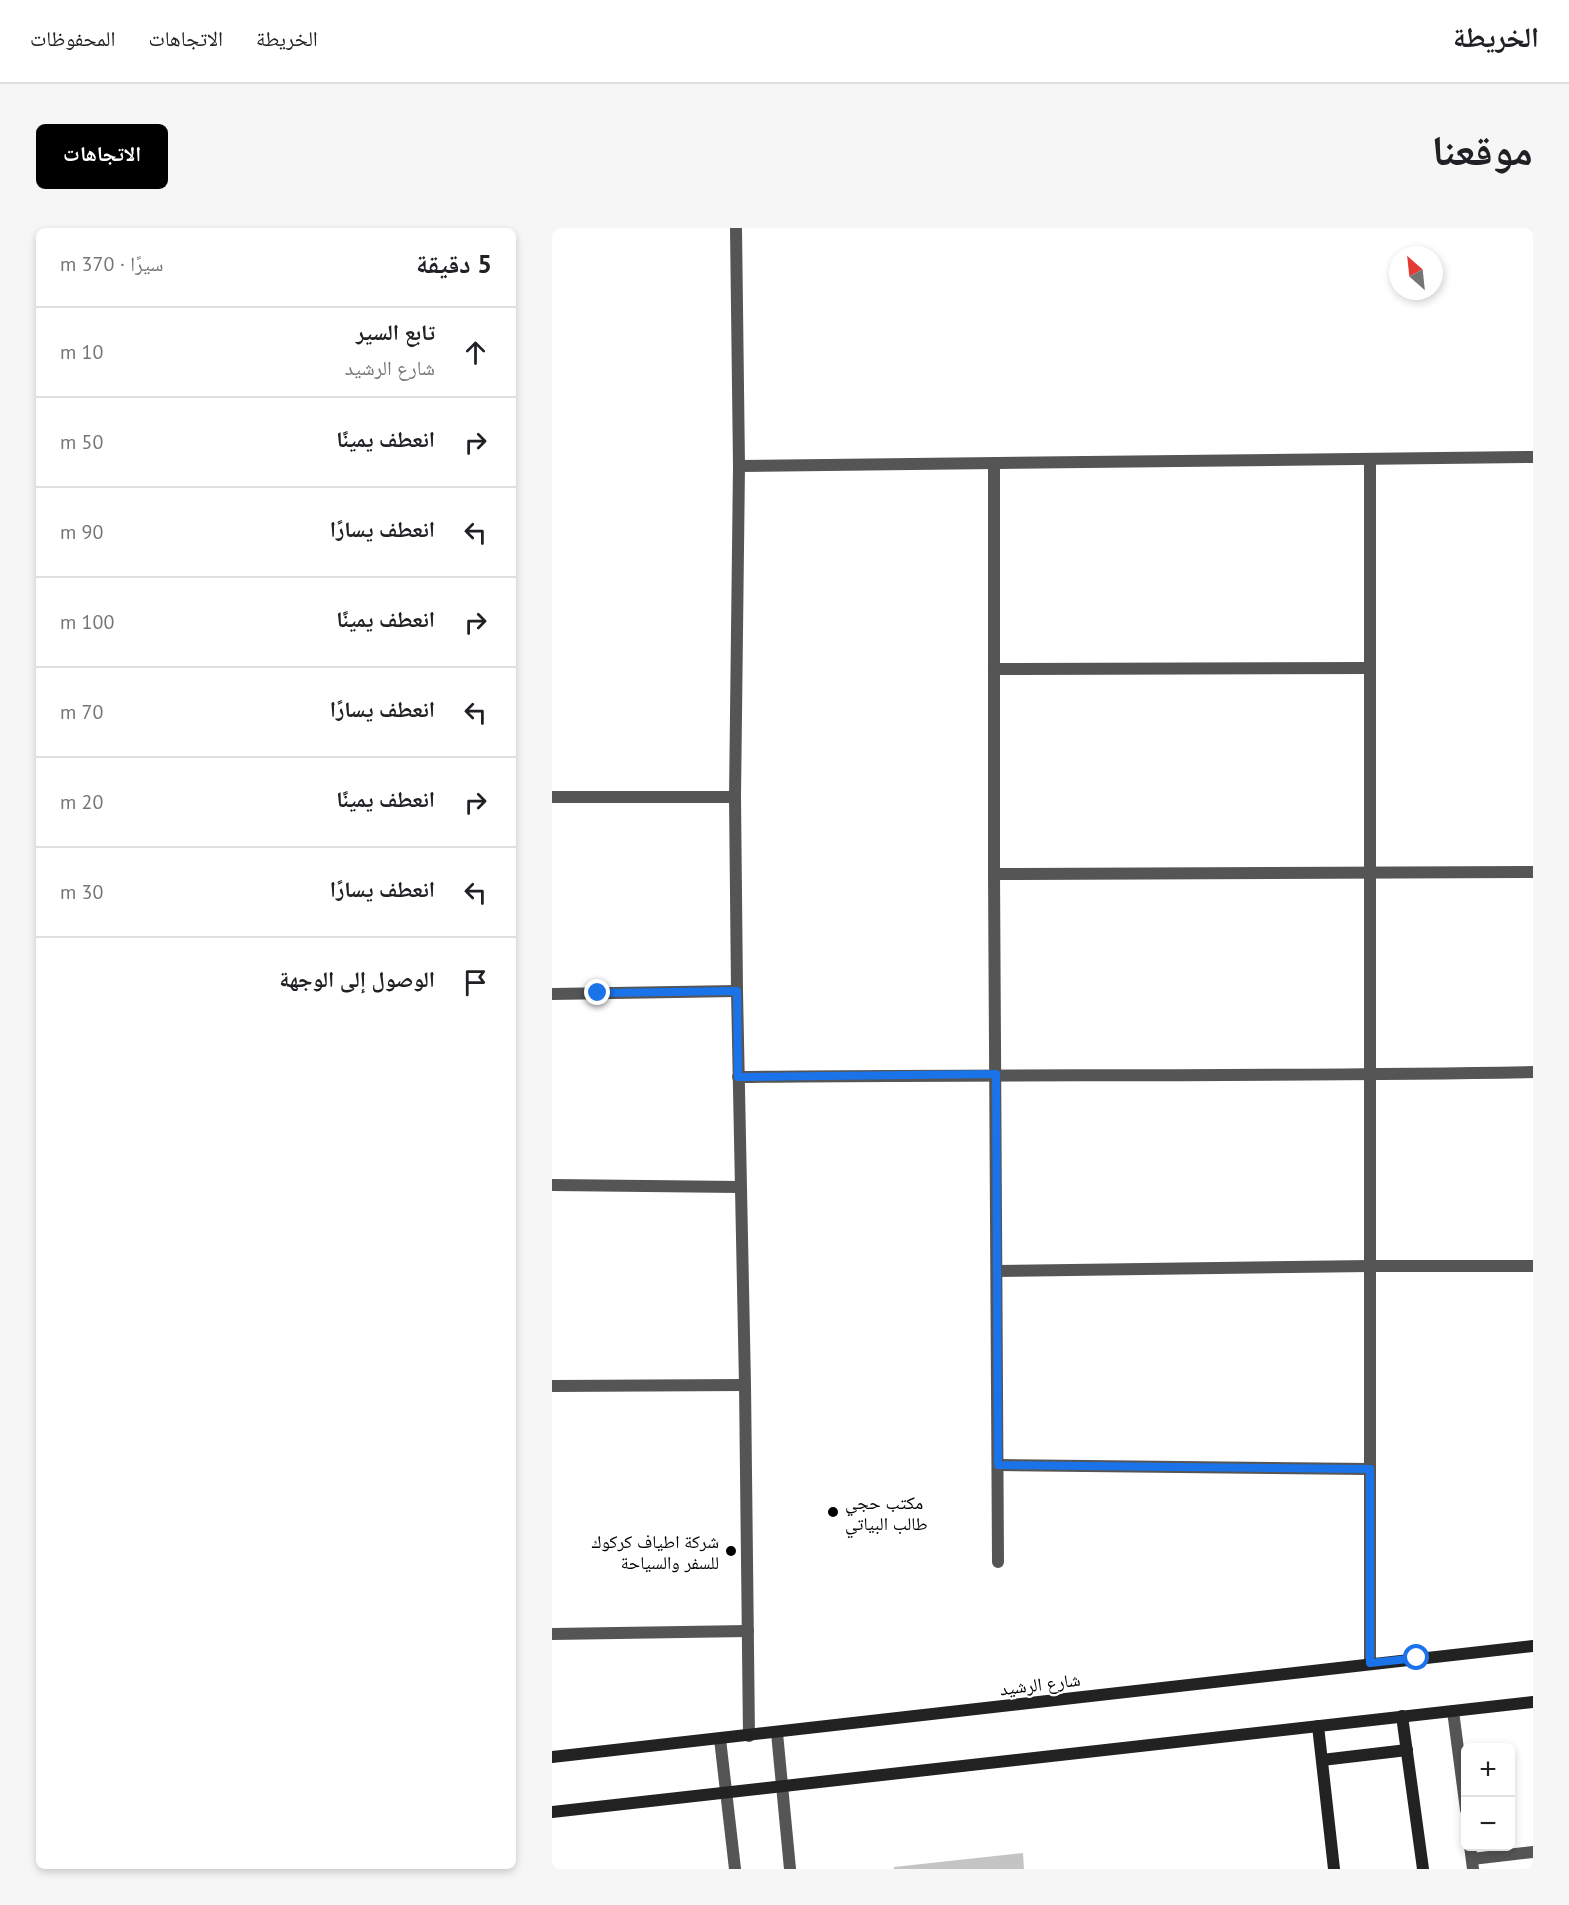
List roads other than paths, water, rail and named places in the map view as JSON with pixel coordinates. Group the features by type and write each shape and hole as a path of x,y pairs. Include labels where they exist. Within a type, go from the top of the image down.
{"main road":[{"name":"شارع الرشيد","path":"552,1757 1533,1646"},
{"path":"552,1812 1533,1702"},
{"path":"1402,1716 1423,1869"},
{"path":"1318,1726 1334,1869"},
{"path":"1322,1761 1407,1750"}],"street":[{"path":"736,228 739,466 735,798 749,1736"},
{"path":"739,466 1533,457"},
{"path":"1370,459 1370,1663"},
{"path":"994,463 998,1562"},
{"path":"995,669 1370,669"},
{"path":"552,797 735,798"},
{"path":"994,874 1533,872"},
{"path":"552,994 737,991"},
{"path":"738,1077 996,1074 1370,1075 1533,1072"},
{"path":"552,1185 740,1187"},
{"path":"997,1271 1533,1266"},
{"path":"552,1386 745,1385"},
{"path":"998,1465 1370,1469"},
{"path":"552,1634 748,1631"},
{"path":"1453,1711 1464,1797"},
{"path":"777,1733 790,1869"},
{"path":"720,1739 735,1869"},
{"path":"1472,1858 1533,1852"}],"place":[{"name":"مكتب حجي طالب البياتي","path":"833,1512"},
{"name":"شركة اطياف كركوك للسفر والسياحة","path":"731,1551"}]}
